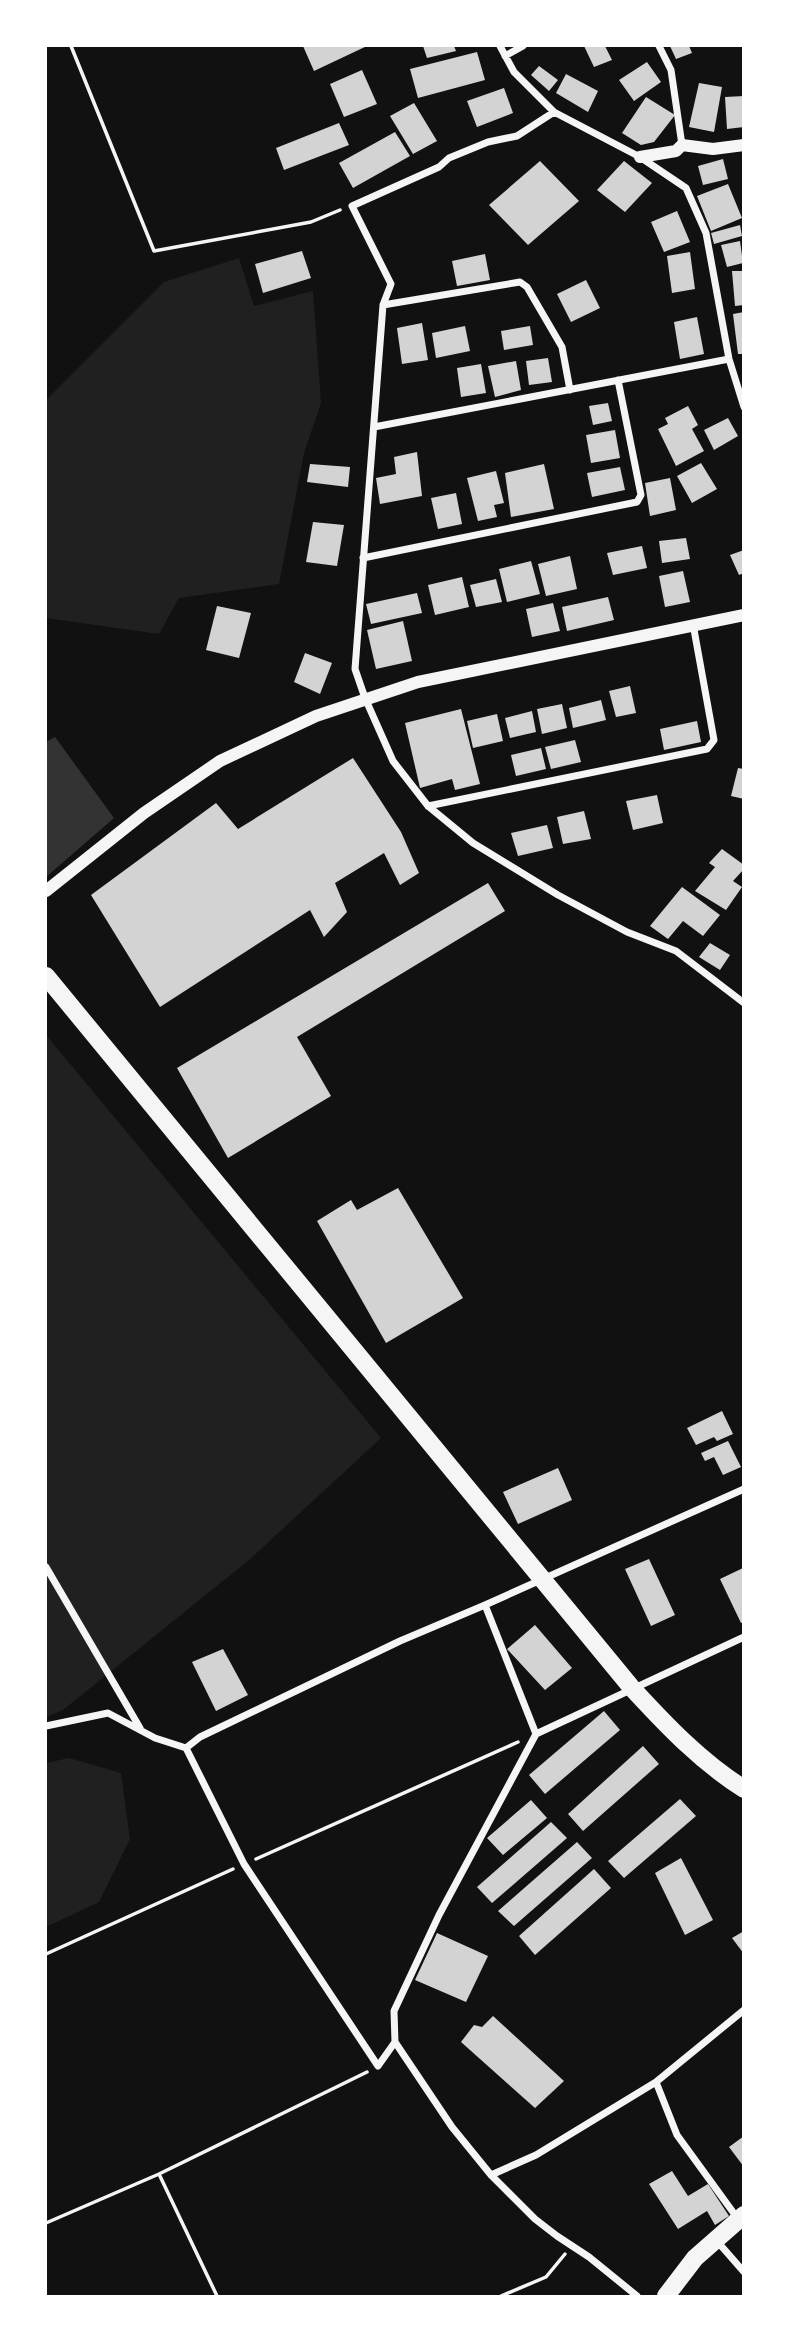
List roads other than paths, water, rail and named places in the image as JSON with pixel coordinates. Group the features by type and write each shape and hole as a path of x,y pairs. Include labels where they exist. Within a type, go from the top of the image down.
{"main road":[{"path":"46,976 632,1687 677,1736 722,1775 744,1789"},
{"path":"666,2297 695,2258 741,2217"}],"street":[{"path":"500,46 514,72 554,112 640,157 687,188 706,233 729,359 744,407"},
{"path":"505,56 523,46"},
{"path":"659,46 671,70 682,145"},
{"path":"554,112 517,136 488,142 449,158 439,167 352,206 391,284 383,305 355,669 393,761 428,806 474,844 558,895 627,932 676,951 744,1003"},
{"path":"682,145 713,149 744,145"},
{"path":"640,157 676,151 682,145"},
{"path":"383,305 520,282 527,287 562,347 570,390"},
{"path":"374,427 729,359"},
{"path":"363,558 637,502 640,495 618,380"},
{"path":"46,891 144,813 220,761 316,716 418,682 744,615"},
{"path":"428,806 708,749 714,740 693,624"},
{"path":"186,1748 200,1737 400,1641 744,1489"},
{"path":"46,1567 140,1729"},
{"path":"485,1605 536,1734"},
{"path":"637,2297 589,2257 535,2219 491,2175 452,2127 395,2042 394,2011 439,1915 536,1734 744,1637"},
{"path":"46,1726 108,1713 155,1738 186,1748 244,1864 378,2066 395,2042"},
{"path":"491,2175 536,2155 656,2082 744,2010"},
{"path":"656,2082 677,2135 741,2217"},
{"path":"716,2239 744,2272"}]}
